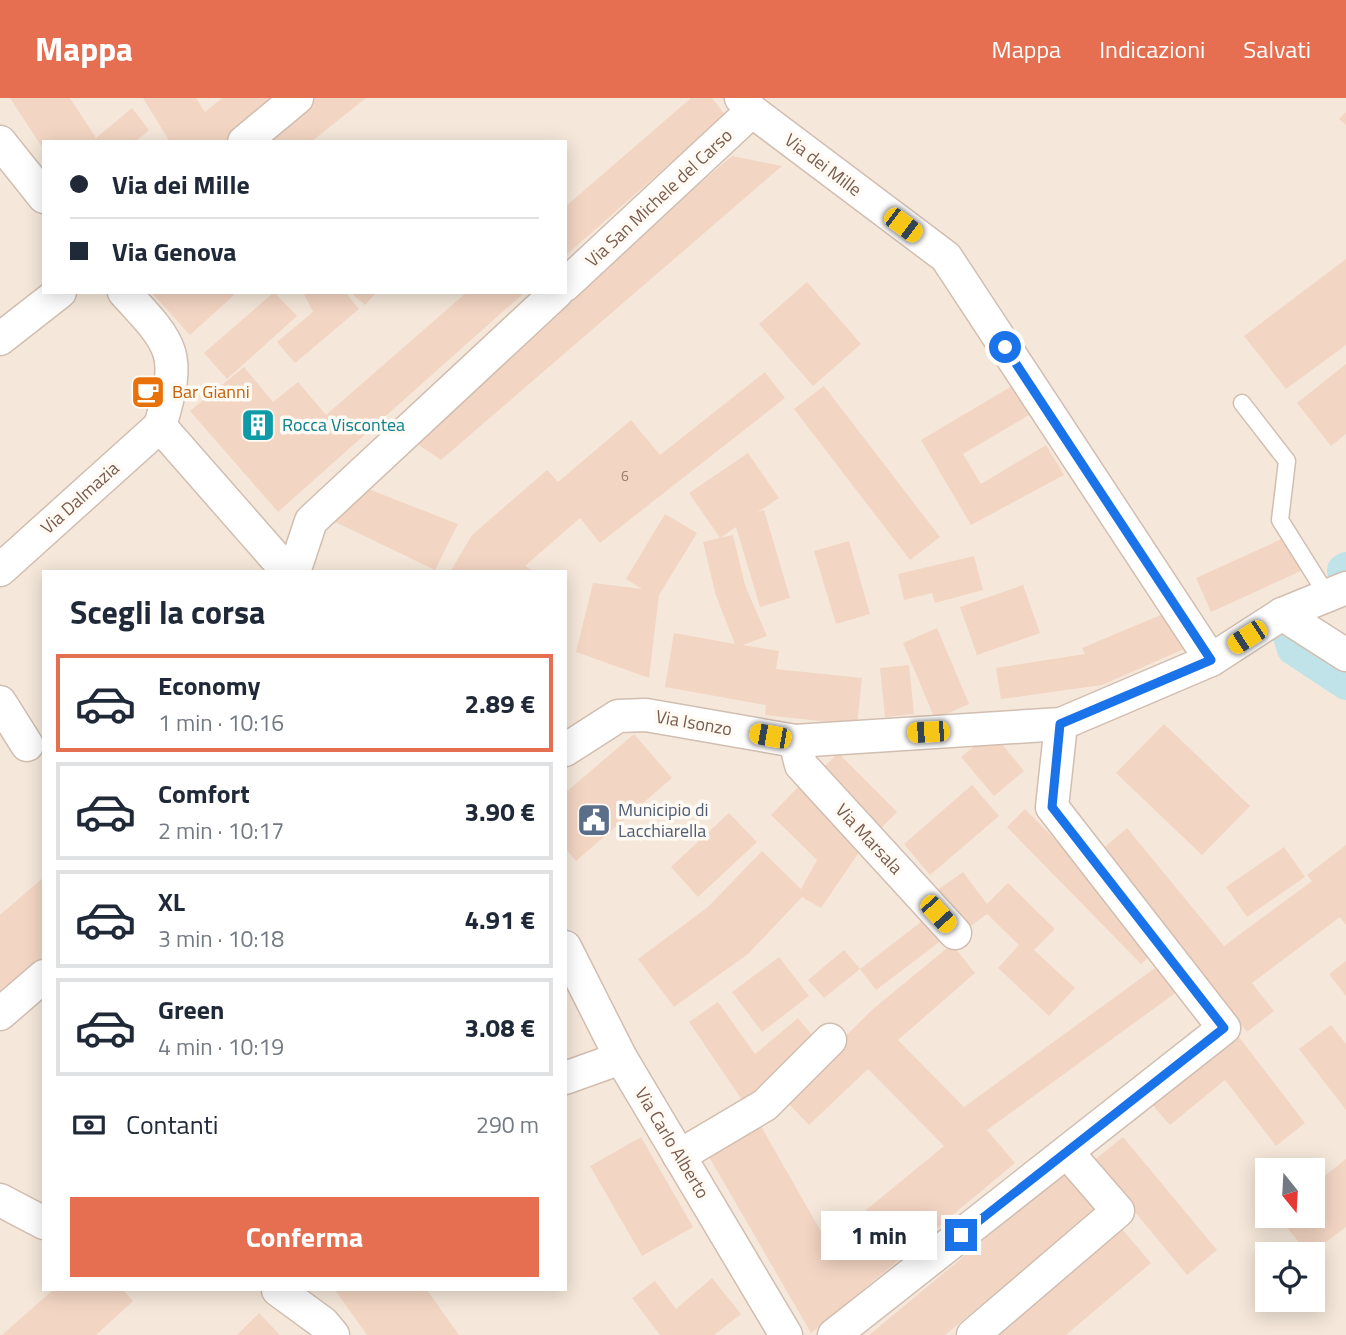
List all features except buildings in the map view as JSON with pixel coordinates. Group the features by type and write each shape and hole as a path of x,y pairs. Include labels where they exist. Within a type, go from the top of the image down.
{"street":[{"path":"246,140 297,98"},
{"name":"Via San Michele del Carso","path":"567,283 746,105"},
{"name":"Via dei Mille","path":"746,105 946,257 1211,660"},
{"path":"0,142 42,194"},
{"path":"0,339 57,294"},
{"path":"126,294 155,326 172,360 173,384 160,426 286,570"},
{"path":"295,570 311,521 555,294"},
{"name":"Via Dalmazia","path":"0,570 160,426"},
{"name":"Via Isonzo","path":"567,749 618,716 646,715 794,741 1060,724 1211,660 1282,614 1337,591"},
{"path":"1282,614 1346,654"},
{"path":"0,702 27,745"},
{"path":"834,1335 1224,1028 1052,807 1060,724"},
{"name":"Via Marsala","path":"794,741 801,765 955,933"},
{"name":"Via Carlo Alberto","path":"567,951 621,1058 786,1335"},
{"path":"0,1014 42,978"},
{"path":"679,1156 765,1105 830,1040"},
{"path":"567,1077 621,1058"},
{"path":"973,1335 1118,1211 1067,1152"},
{"path":"0,1200 42,1222"},
{"path":"282,1291 323,1323 333,1335"}],"lane":[{"path":"1242,403 1287,461 1280,520 1337,591"}],"shaded area":[{"path":"0,98 1346,98 1346,1335 0,1335"}],"waterway":[{"path":"1289,636 1293,649 1346,684"}],"place":[{"name":"Bar Gianni","path":"148,392"},
{"name":"Rocca Viscontea","path":"258,425"},
{"name":"Municipio di Lacchiarella","path":"594,820"}],"route":[{"path":"961,1235 1224,1028 1052,807 1060,724 1211,660 1005,347"}]}
